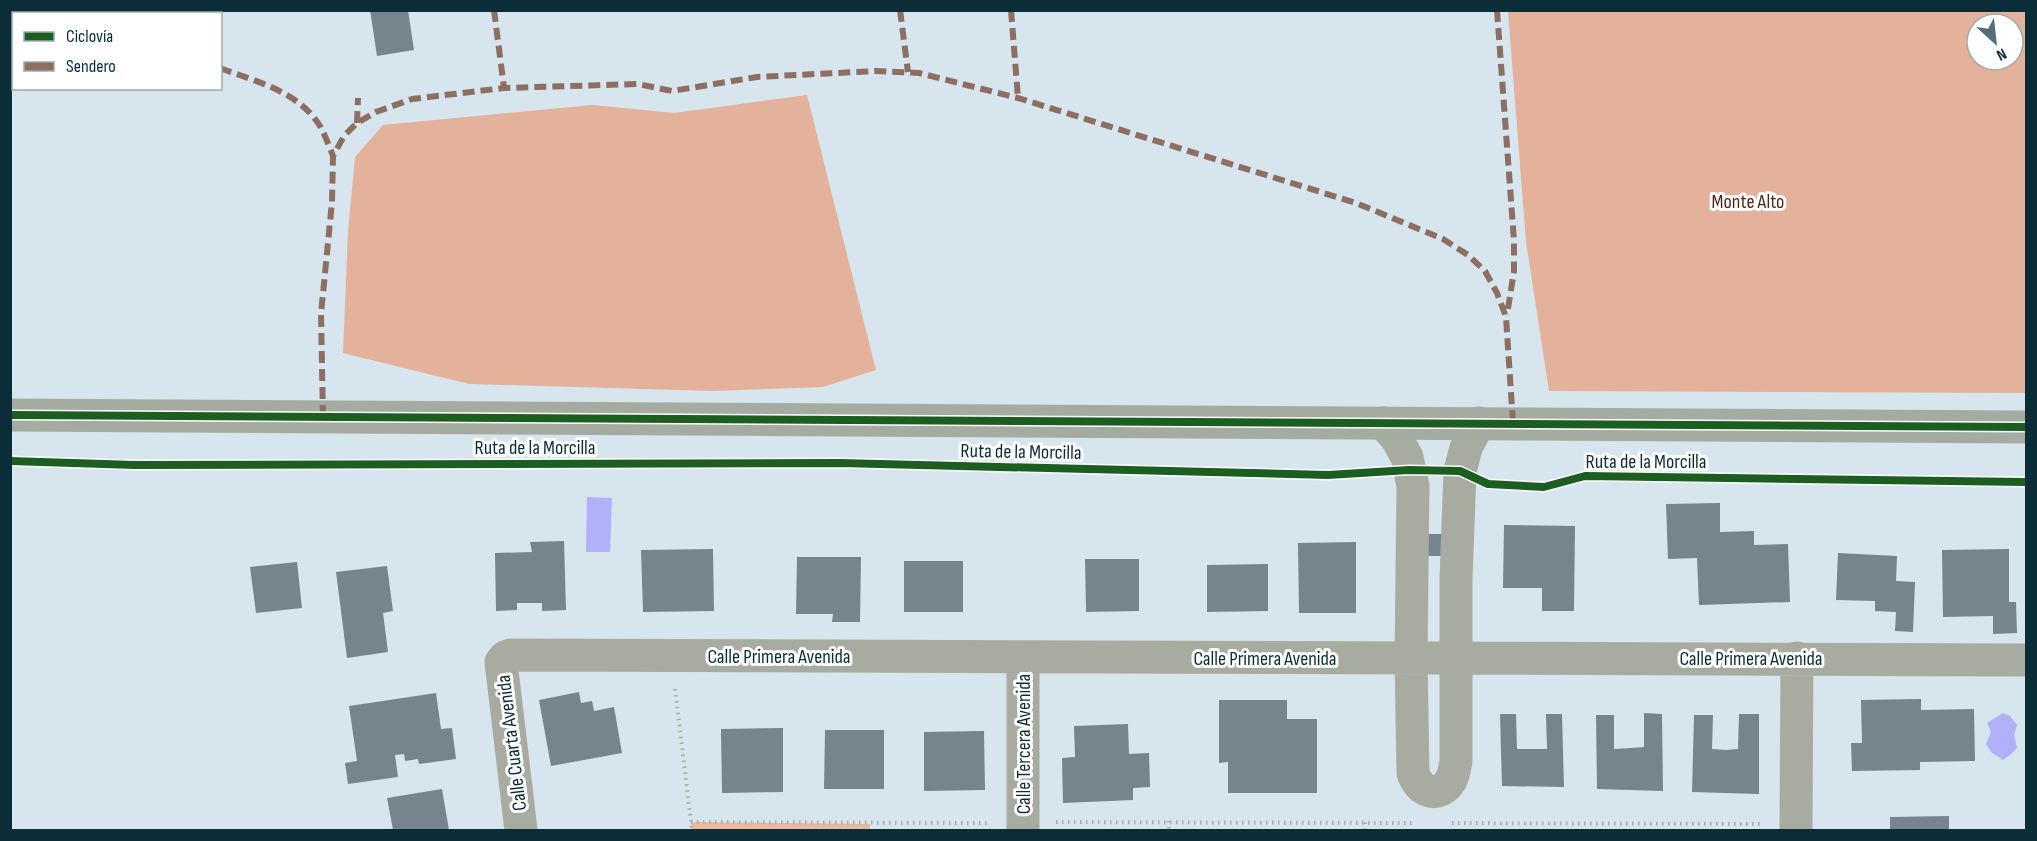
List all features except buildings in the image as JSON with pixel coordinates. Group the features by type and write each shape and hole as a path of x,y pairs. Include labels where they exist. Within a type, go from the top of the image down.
{"main road":[{"path":"10,415 2026,427"}],"street":[{"path":"1383,423 1397,438 1407,457 1413,486 1413,773 1417,784 1425,790 1437,791 1446,787 1453,778 1456,761 1456,579 1460,471 1466,448 1479,423"},
{"name":"Calle Primera Avenida","path":"505,657 511,655 2026,660"},
{"name":"Calle Cuarta Avenida","path":"505,657 501,662 521,831"},
{"name":"Calle Tercera Avenida","path":"1023,657 1023,826"},
{"path":"1796,827 1797,658"}],"path":[{"path":"671,656 692,831"},
{"path":"691,822 1023,826 1169,821 1425,823"},
{"path":"1169,821 1169,831"},
{"path":"1365,822 1365,831"},
{"path":"1449,823 1796,827"},
{"path":"1617,824 1617,831"}],"shaded area":[{"path":"691,822 870,824 870,830 692,830"}],"green space":[{"name":"Monte Alto","path":"1508,11 2026,11 2026,393 1549,391 1526,242"},
{"path":"807,95 876,370 823,387 713,391 469,384 343,353 348,231 355,157 383,125 592,105 674,113"}],"water":[{"path":"587,497 612,498 610,552 586,552"},
{"path":"2003,713 2010,716 2017,725 2014,735 2017,748 2003,760 1991,752 1986,744 1991,732 1987,723"}],"marked path":[{"path":"59,10 64,12"},
{"path":"494,10 504,88"},
{"path":"900,10 908,72"},
{"path":"1011,10 1018,98"},
{"path":"1497,10 1514,241 1514,271 1507,315"},
{"path":"222,69 276,89 300,104 320,126 333,156"},
{"path":"323,417 321,314 332,202 333,156 344,136 357,123 376,112 412,99 504,88 638,84 672,91 757,77 876,71 919,73 1018,98 1356,203 1443,239 1468,255 1485,271 1497,293 1506,317 1513,423"},
{"path":"357,123 358,98"}],"cycle path":[{"path":"10,415 2026,427"},
{"name":"Ruta de la Morcilla","path":"10,461 135,465 840,463 1328,475 1409,470 1460,471 1488,484 1544,487 1585,476 2026,482"}]}
